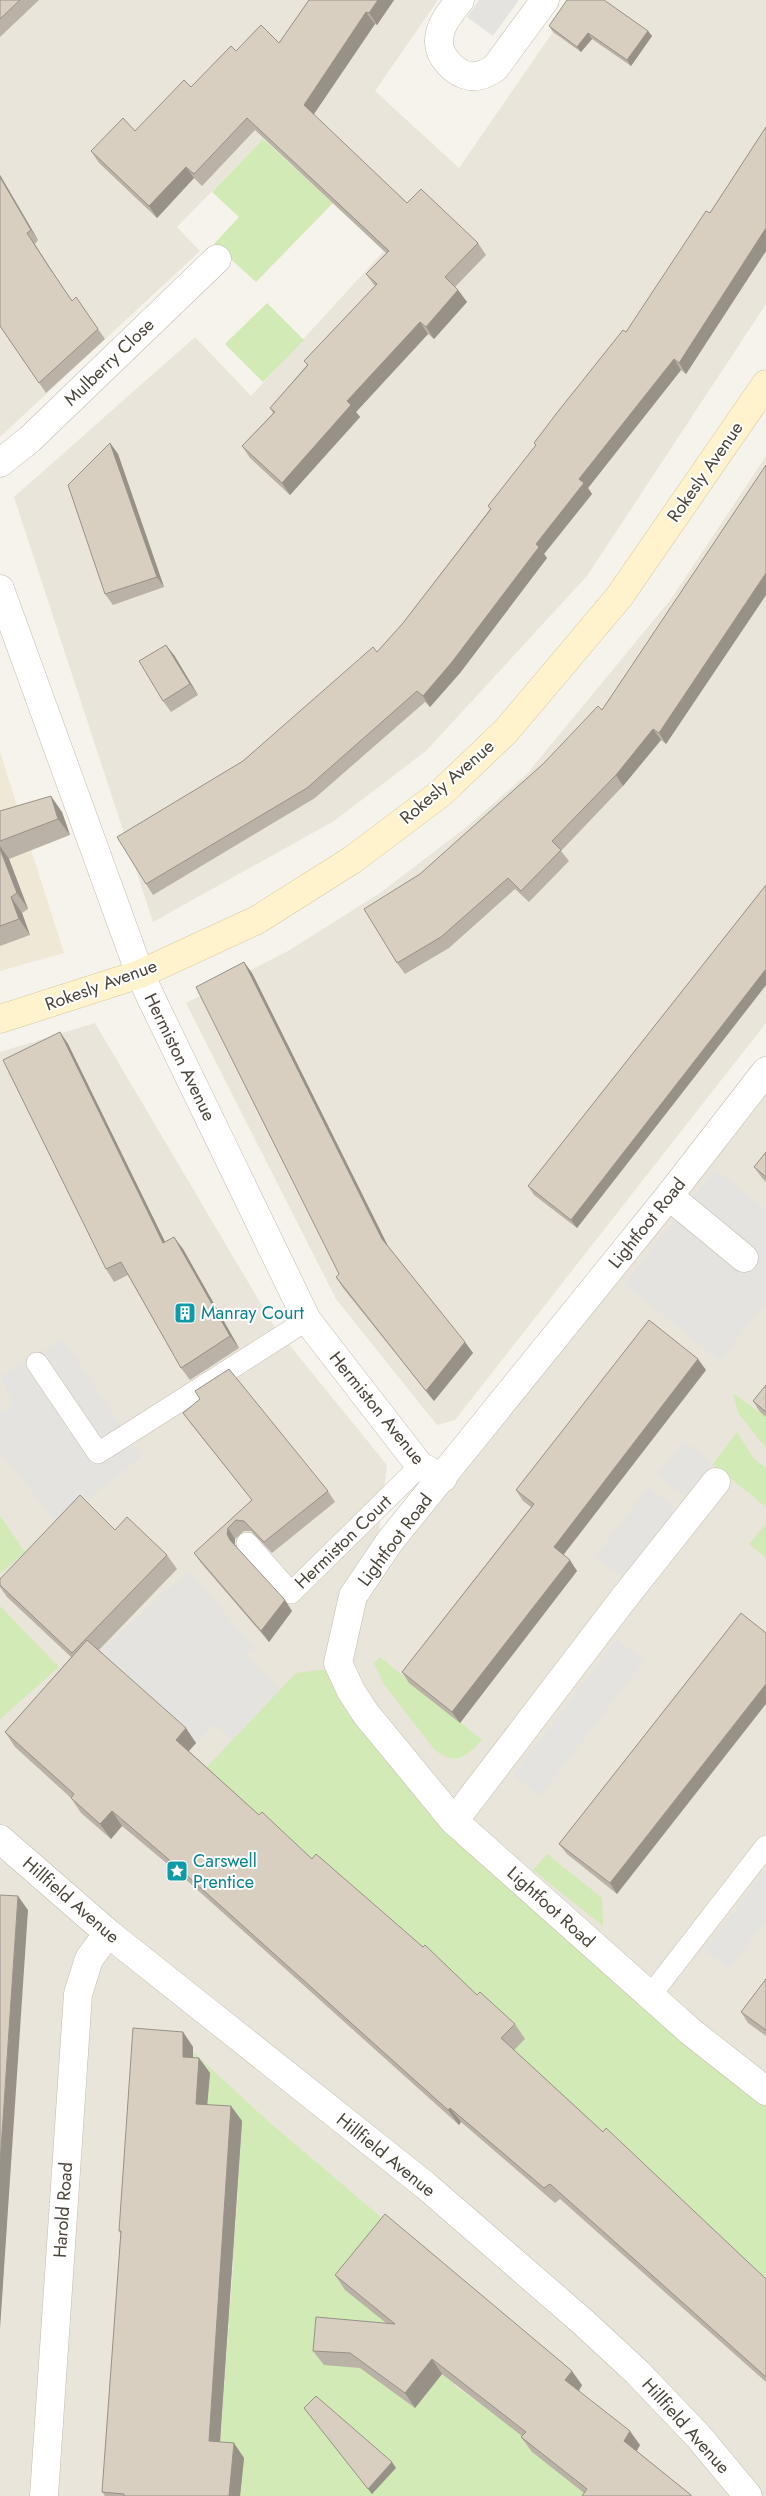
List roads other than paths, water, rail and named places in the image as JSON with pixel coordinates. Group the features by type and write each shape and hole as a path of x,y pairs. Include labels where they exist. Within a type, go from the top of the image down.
{"street":[{"path":"460,0 442,25 438,42 445,59 456,69 469,76 484,74 495,68 545,0"},
{"name":"Mulberry Close","path":"0,463 30,439 217,259"},
{"name":"Rokesly Avenue","path":"0,1019 140,974 258,920 352,860 441,793 506,730 613,604 766,384"},
{"name":"Hermiston Avenue","path":"0,589 140,974 307,1320 432,1472"},
{"name":"Lightfoot Road","path":"766,1071 669,1196 432,1472 390,1541 353,1596 338,1663 351,1691 366,1714 454,1821 690,2031 766,2092"},
{"path":"669,1196 744,1258"},
{"path":"454,1821 624,1598 716,1482"},
{"name":"Hillfield Avenue","path":"0,1839 108,1933 425,2185 583,2322 637,2372 699,2437 748,2496"},
{"name":"Harold Road","path":"44,2496 78,1994 89,1959 108,1933"}],"lane":[{"path":"37,1363 98,1453 307,1320"},
{"name":"Hermiston Court","path":"248,1543 291,1593 432,1472"},
{"path":"650,1996 766,1846"}],"place":[{"name":"Manray Court","path":"185,1313"},
{"name":"Carswell Prentice","path":"177,1871"}]}
